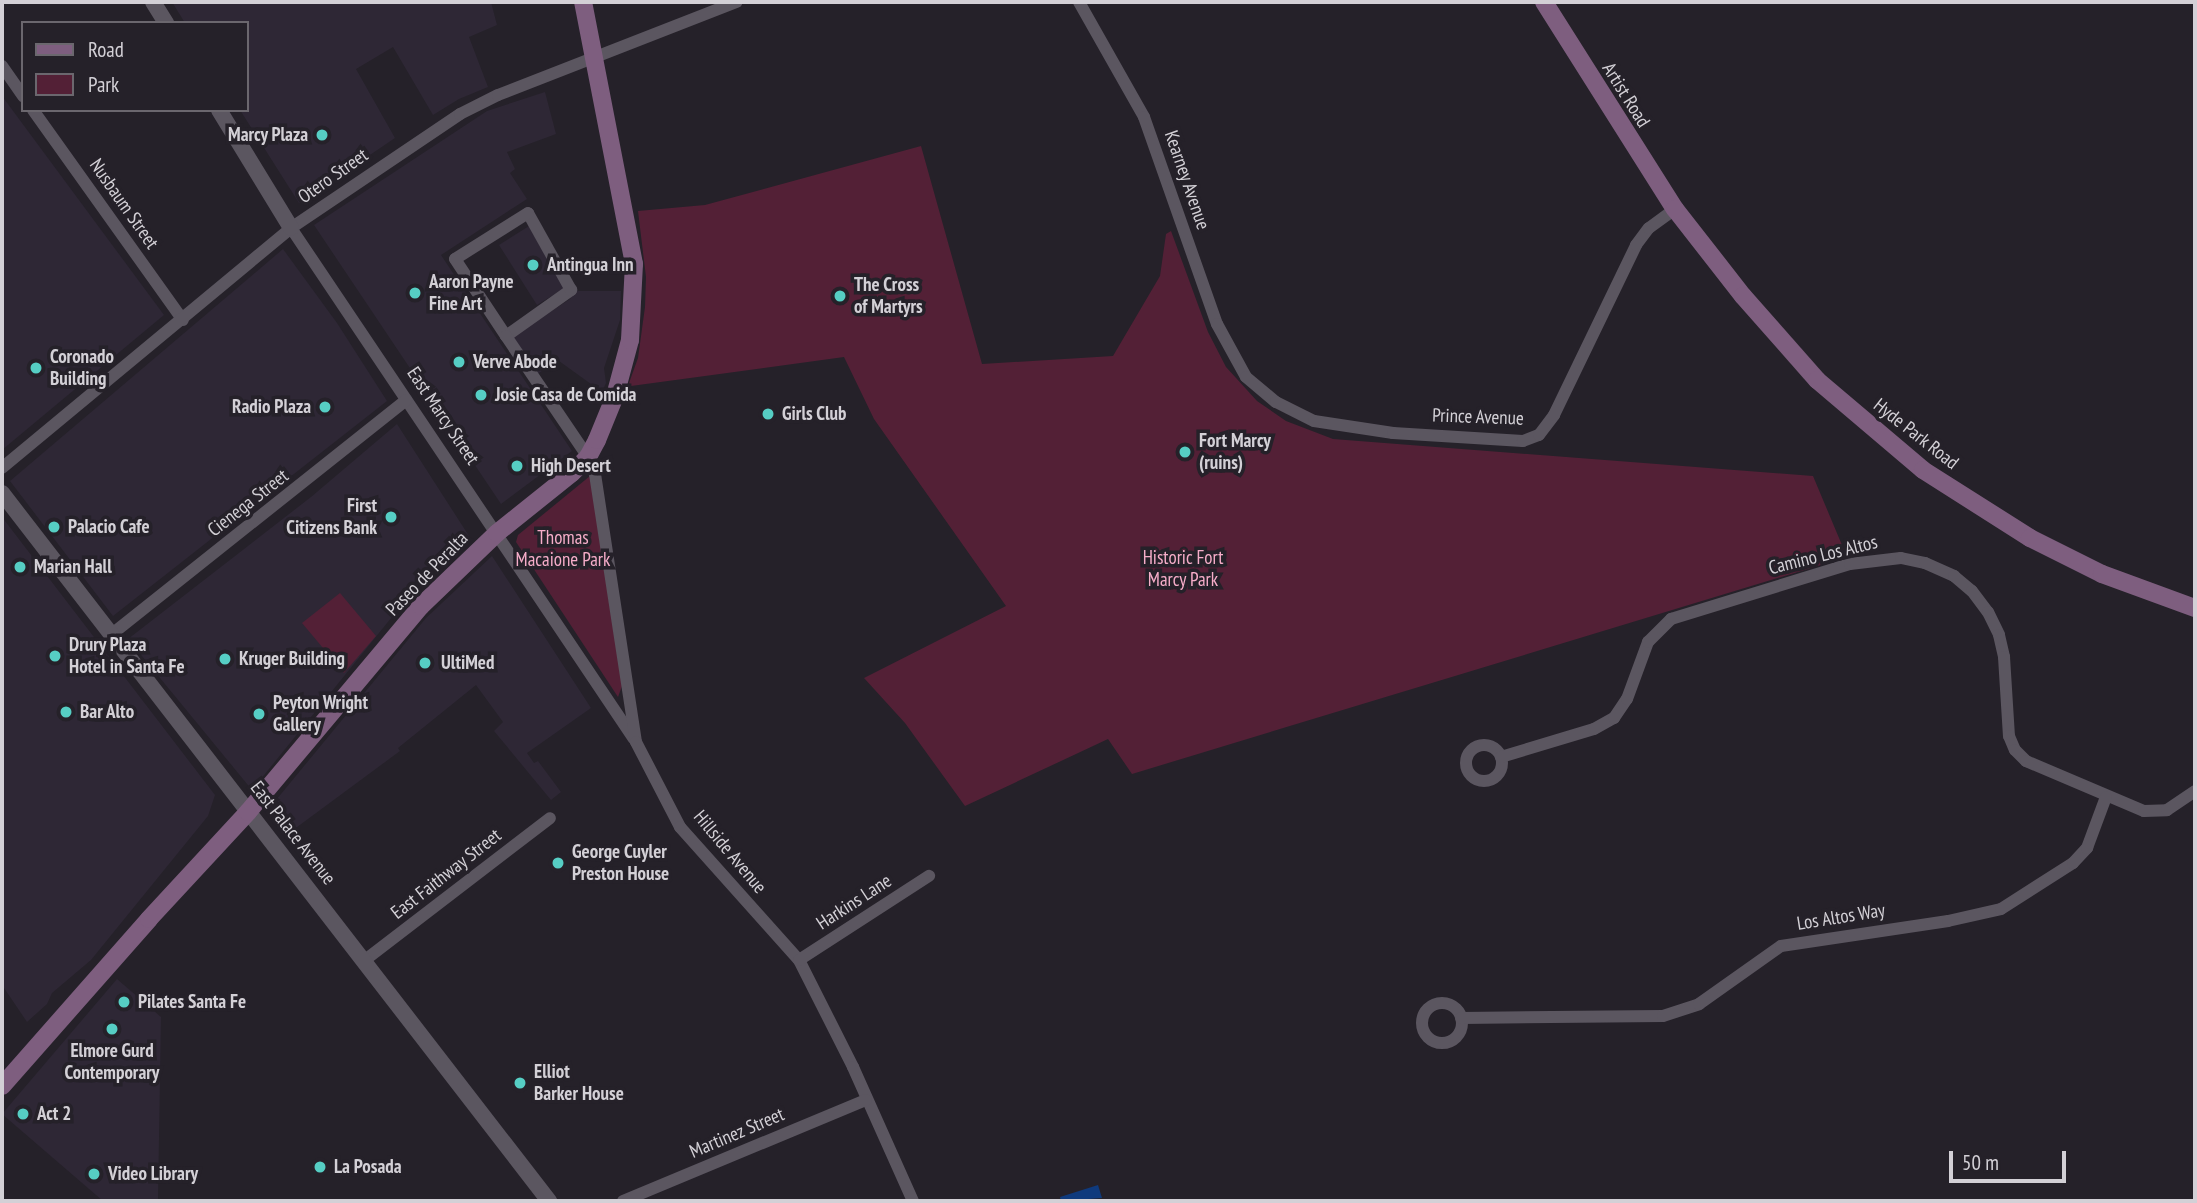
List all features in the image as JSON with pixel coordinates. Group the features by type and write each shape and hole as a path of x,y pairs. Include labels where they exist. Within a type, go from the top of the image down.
{"main road":[{"name":"Paseo de Peralta","path":"2,1086 248,812 421,606 497,533 587,457 600,434 620,380 630,340 634,289 631,239 583,2"},
{"name":"Artist Road","path":"1544,2 1675,209"},
{"name":"Hyde Park Road","path":"1675,209 1743,296 1817,380 1923,470 2042,544 2102,574 2195,608"}],"street":[{"path":"153,2 165,21"},
{"name":"Otero Street","path":"2,468 291,228 460,114 498,95 737,2"},
{"name":"Kearney Avenue","path":"1079,2 1144,117 1217,324 1246,377"},
{"path":"2,66 21,93"},
{"name":"Nusbaum Street","path":"34,112 183,320"},
{"name":"East Marcy Street","path":"220,112 291,228 636,742"},
{"name":"Prince Avenue","path":"1246,377 1276,402 1314,421 1393,433 1531,439 1550,422 1636,245 1649,228 1675,209"},
{"name":"Hillside Avenue","path":"506,336 571,290 528,213 455,258 596,474 636,742 680,827 799,960 853,1067 913,1201"},
{"name":"Cienega Street","path":"112,634 406,400"},
{"name":"East Palace Avenue","path":"2,492 549,1201"},
{"name":"Camino Los Altos","path":"1501,757 1601,726 1614,718 1627,699 1648,642 1671,619 1850,564 1901,558 1925,563 1954,576 1972,591 1987,612 2002,645 2008,729 2015,750 2042,770 2137,810 2152,812 2174,807 2195,791"},
{"name":"Los Altos Way","path":"1461,1018 1663,1016 1699,1004 1781,946 1948,921 2001,909 2073,863 2087,848 2106,797"},
{"name":"East Faithway Street","path":"365,960 550,818"},
{"name":"Harkins Lane","path":"799,960 929,876"},
{"name":"Martinez Street","path":"623,1201 866,1100"}],"shaded area":[{"path":"172,2 491,2 497,25 469,37 488,87 459,99 433,115 393,47 356,69 395,138 299,203 241,112 248,112 248,21 184,21"},
{"path":"545,92 556,134 507,152 515,169 510,173 527,199 441,255 572,451 501,504 314,225 487,111"},
{"path":"2,96 164,315 2,450"},
{"name":"Antingua Inn","path":"529,226 568,286 537,305 499,245"},
{"path":"283,249 337,323 387,401 113,616 10,481"},
{"path":"574,291 621,291 620,320 604,368 606,383 602,392 559,361 537,374 513,336 570,299"},
{"path":"397,424 469,536 400,607 252,790 128,639 311,497"},
{"name":"Drury Plaza Hotel in Santa Fe","path":"2,517 215,795 208,816 91,960 52,993 47,1004 27,1022 2,985"},
{"path":"492,556 591,708 527,753 534,763 538,761 561,792 551,800 494,731 503,722 476,685 398,748 400,751 285,836 267,811 426,618"},
{"path":"117,979 161,1017 158,1199 155,1201 103,1201 2,1114"}],"green space":[{"name":"Historic Fort Marcy Park","path":"921,146 982,364 1113,356 1160,276 1166,234 1171,231 1208,332 1226,367 1257,401 1286,421 1333,439 1813,476 1847,557 1132,774 1108,739 965,806 905,723 864,678 1006,606 874,419 844,357 631,386 629,383 638,358 645,307 646,277 638,211 705,205"},
{"name":"Thomas Macaione Park","path":"590,476 622,686 618,697 516,542 518,535"},
{"path":"340,593 376,636 344,673 302,623"}],"water":[{"path":"1098,1185 1102,1198 1061,1201 1060,1197"}],"place":[{"name":"Marcy Plaza","path":"322,135"},
{"name":"Antingua Inn","path":"533,265"},
{"name":"Aaron Payne Fine Art","path":"415,293"},
{"name":"The Cross of Martyrs","path":"840,296"},
{"name":"Verve Abode","path":"459,362"},
{"name":"Coronado Building","path":"36,368"},
{"name":"Josie Casa de Comida","path":"481,395"},
{"name":"Radio Plaza","path":"325,407"},
{"name":"Girls Club","path":"768,414"},
{"name":"Fort Marcy (ruins)","path":"1185,452"},
{"name":"High Desert","path":"517,466"},
{"name":"First Citizens Bank","path":"391,517"},
{"name":"Palacio Cafe","path":"54,527"},
{"name":"Marian Hall","path":"20,567"},
{"name":"Drury Plaza Hotel in Santa Fe","path":"55,656"},
{"name":"Kruger Building","path":"225,659"},
{"name":"UltiMed","path":"425,663"},
{"name":"Bar Alto","path":"66,712"},
{"name":"Peyton Wright Gallery","path":"259,714"},
{"name":"George Cuyler Preston House","path":"558,863"},
{"name":"Pilates Santa Fe","path":"124,1002"},
{"name":"Elmore Gurd Contemporary","path":"112,1029"},
{"name":"Elliot Barker House","path":"520,1083"},
{"name":"Act 2","path":"23,1114"},
{"name":"La Posada","path":"320,1167"},
{"name":"Video Library","path":"94,1174"}]}
